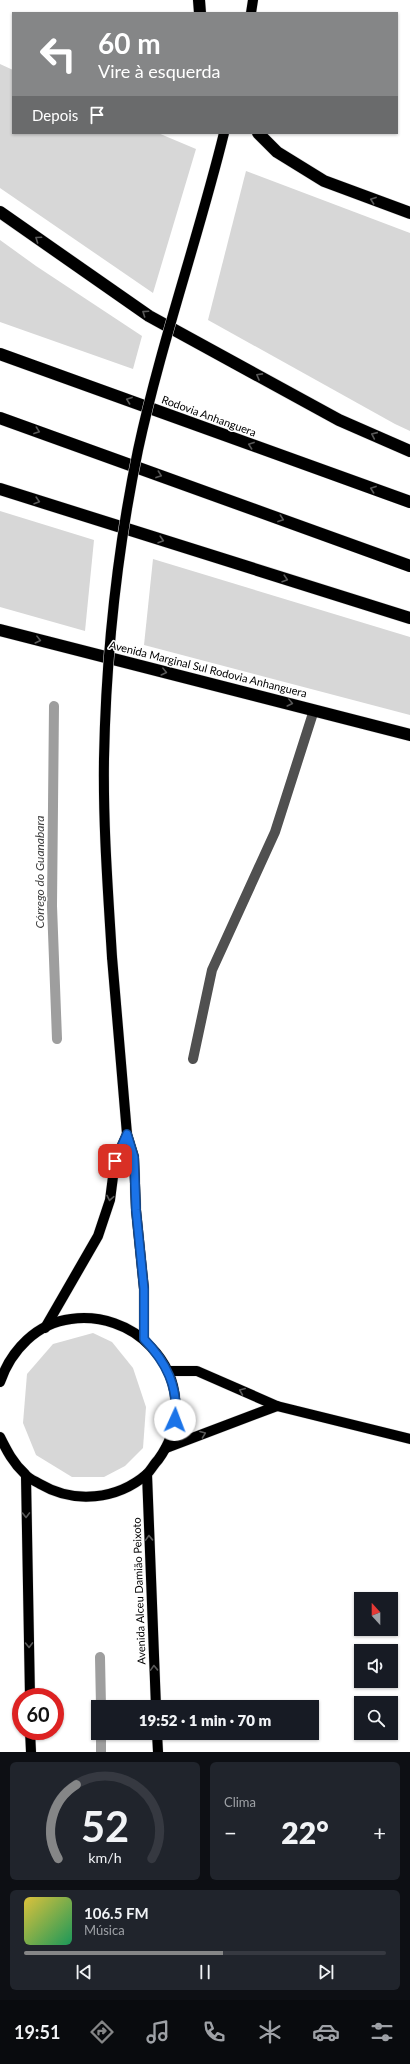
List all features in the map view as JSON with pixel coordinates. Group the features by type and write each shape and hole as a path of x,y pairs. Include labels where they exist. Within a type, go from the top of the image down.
{"highway":[{"path":"199,0 200,12"},
{"path":"259,134 276,152 324,181 410,213"},
{"path":"0,212 149,316 339,420 410,451"},
{"name":"Rodovia Anhanguera","path":"0,354 410,502"},
{"path":"0,418 410,566"},
{"path":"0,489 410,618"},
{"name":"Avenida Marginal Sul Rodovia Anhanguera","path":"0,630 410,735"}],"main road":[{"path":"251,12 253,0"},
{"path":"144,1339 144,1289 136,1210 134,1157 127,1134 112,957 104,760 106,696 118,563 138,449 224,134"},
{"path":"45,1328 98,1236 110,1200 115,1161 127,1134"},
{"path":"0,1362 18,1349 30,1337 45,1328 70,1319 97,1318 122,1326 144,1339 158,1354 168,1371 174,1390 176,1410 174,1430 166,1448 147,1474 119,1492 87,1498 54,1492 26,1476 5,1455 0,1437"},
{"path":"0,1382 5,1368 18,1349"},
{"path":"168,1371 197,1371 277,1406 410,1439"},
{"path":"166,1448 277,1406"},
{"name":"Avenida Alceu Damião Peixoto","path":"147,1474 156,1700"},
{"path":"26,1476 30,1688"},
{"path":"30,1740 31,1752"},
{"path":"157,1740 158,1752"}],"lane":[{"path":"193,1059 212,970 275,832 314,710"}],"shaded area":[{"path":"0,64 12,70 12,134 160,134 196,149 153,293 0,188"},
{"path":"246,171 410,233 410,431 208,320"},
{"path":"0,240 36,266 142,336 133,369 0,322"},
{"path":"0,511 94,540 85,631 0,607"},
{"path":"153,559 410,637 410,715 144,645"},
{"path":"93,1333 112,1342 133,1368 146,1407 143,1448 125,1466 104,1477 72,1477 36,1455 23,1423 27,1374 53,1344"}],"waterway":[{"name":"Córrego do Guanabara","path":"54,706 52,906 57,1039"},
{"name":"Córrego do Guanabara","path":"100,1657 101,1700"},
{"name":"Córrego do Guanabara","path":"101,1740 101,1752"}],"route":[{"path":"115,1161 127,1134 134,1157 136,1210 144,1289 144,1339 158,1354 168,1371 174,1390 176,1410 175,1420"}]}
